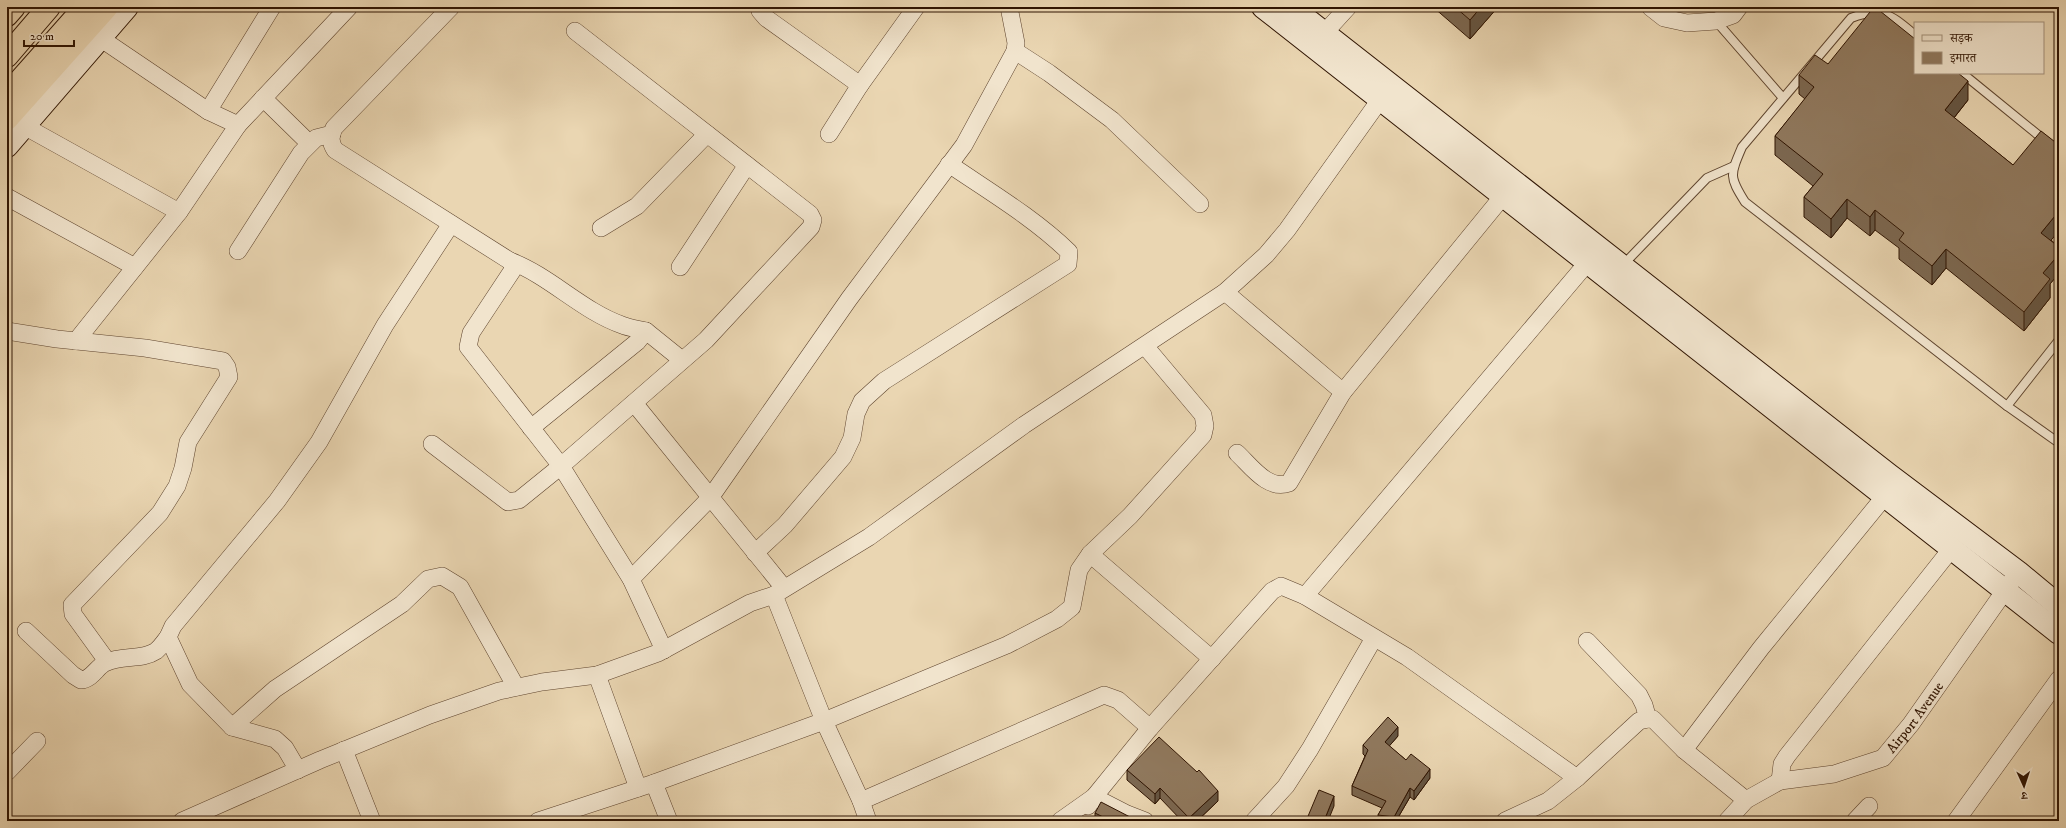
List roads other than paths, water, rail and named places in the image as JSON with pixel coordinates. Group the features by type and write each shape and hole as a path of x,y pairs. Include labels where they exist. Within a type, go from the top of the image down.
{"highway":[{"path":"7,15 14,7"},
{"path":"7,56 49,7"},
{"path":"7,95 85,7"},
{"path":"16,123 56,64 107,7"}],"main road":[{"path":"7,146 16,123 100,38 127,7"},
{"path":"1263,7 1318,39 1386,92 1623,265 1889,475 2018,572 2059,606"},
{"path":"1291,7 1318,39"},
{"path":"1386,92 1503,196 2059,633"}],"street":[{"path":"208,111 272,7"},
{"path":"76,341 179,212 238,125 349,7"},
{"path":"451,7 334,128 331,144 335,150 510,261 537,274 581,304 621,325 646,331 682,360"},
{"path":"760,7 760,11 766,18 860,85"},
{"path":"829,134 860,85 916,7"},
{"path":"631,579 710,498 849,299 964,145 1015,51 1016,43 1009,7"},
{"path":"1318,39 1348,7"},
{"path":"1650,7 1664,18 1687,23 1716,21 1733,15 1739,7"},
{"path":"432,444 508,502 519,500 561,466 706,340 811,227 813,220 810,214 575,31"},
{"path":"100,38 208,111 238,125"},
{"path":"1015,51 1048,73 1112,120 1200,204"},
{"path":"182,821 344,750 430,715 499,691 516,687 597,675 664,650 750,602 779,591 869,537 1024,425 1225,292 1266,255 1288,230 1386,92"},
{"path":"262,98 309,143"},
{"path":"16,123 179,212"},
{"path":"238,251 309,143 316,138 332,134"},
{"path":"600,228 637,206 707,134"},
{"path":"755,553 785,525 843,457 852,438 856,414 862,401 884,381 1068,264 1070,252 1062,245 1016,209 949,164"},
{"path":"680,267 747,165"},
{"path":"1237,453 1270,483 1282,486 1289,482 1343,392 1503,196"},
{"path":"7,197 135,267"},
{"path":"26,631 73,675 81,680 87,678 107,661 119,657 149,655 157,650 168,637 173,626 277,501 319,442 385,325 451,224"},
{"path":"510,261 513,265 512,271 470,333 468,346 561,466 631,579 664,650"},
{"path":"1305,596 1588,262"},
{"path":"1225,292 1343,392"},
{"path":"7,331 76,341 145,348 223,361 228,367 229,377 188,442 183,468 177,486 160,513 72,605 73,614 107,661"},
{"path":"531,428 637,342 646,331"},
{"path":"538,821 646,786 824,721 1007,645 1057,619 1072,607 1079,570 1090,554 1130,516 1203,435 1205,426 1203,415 1145,346"},
{"path":"634,403 755,553 779,591 824,721 861,801 868,821"},
{"path":"1684,750 1761,648 1885,496"},
{"path":"1780,781 1782,764 1787,756 1952,548"},
{"path":"1090,554 1212,659"},
{"name":"Airport Avenue","path":"1727,821 1746,800 1780,781 1834,774 1883,758 1911,724 2018,572"},
{"path":"232,727 275,689 402,604 428,579 442,576 460,587 516,687"},
{"path":"1078,821 1094,797 1150,728 1272,590 1281,586 1305,596 1407,657 1577,778"},
{"path":"168,637 190,684 232,727 276,739 285,748 298,770"},
{"path":"1254,821 1286,786 1310,749 1374,638"},
{"path":"1587,641 1639,695 1648,718"},
{"path":"597,675 646,786 669,821"},
{"path":"1956,821 2059,679"},
{"path":"861,801 1104,695 1118,700 1150,728"},
{"path":"1505,821 1548,801 1577,778 1639,721 1648,718 1653,719 1684,750 1746,800"},
{"path":"7,772 37,741"},
{"path":"344,750 372,821"},
{"path":"1060,821 1094,797"},
{"path":"1094,797 1127,814 1145,821"},
{"path":"1855,821 1869,806"}],"lane":[{"path":"1914,33 1891,15 1864,13 1851,18 1742,148 1734,166 1733,184 1745,202 2007,406 2059,443"},
{"path":"1716,21 1783,98"},
{"path":"1963,74 2059,152"},
{"path":"1623,265 1707,178 1734,166"},
{"path":"2007,406 2059,340"}]}
